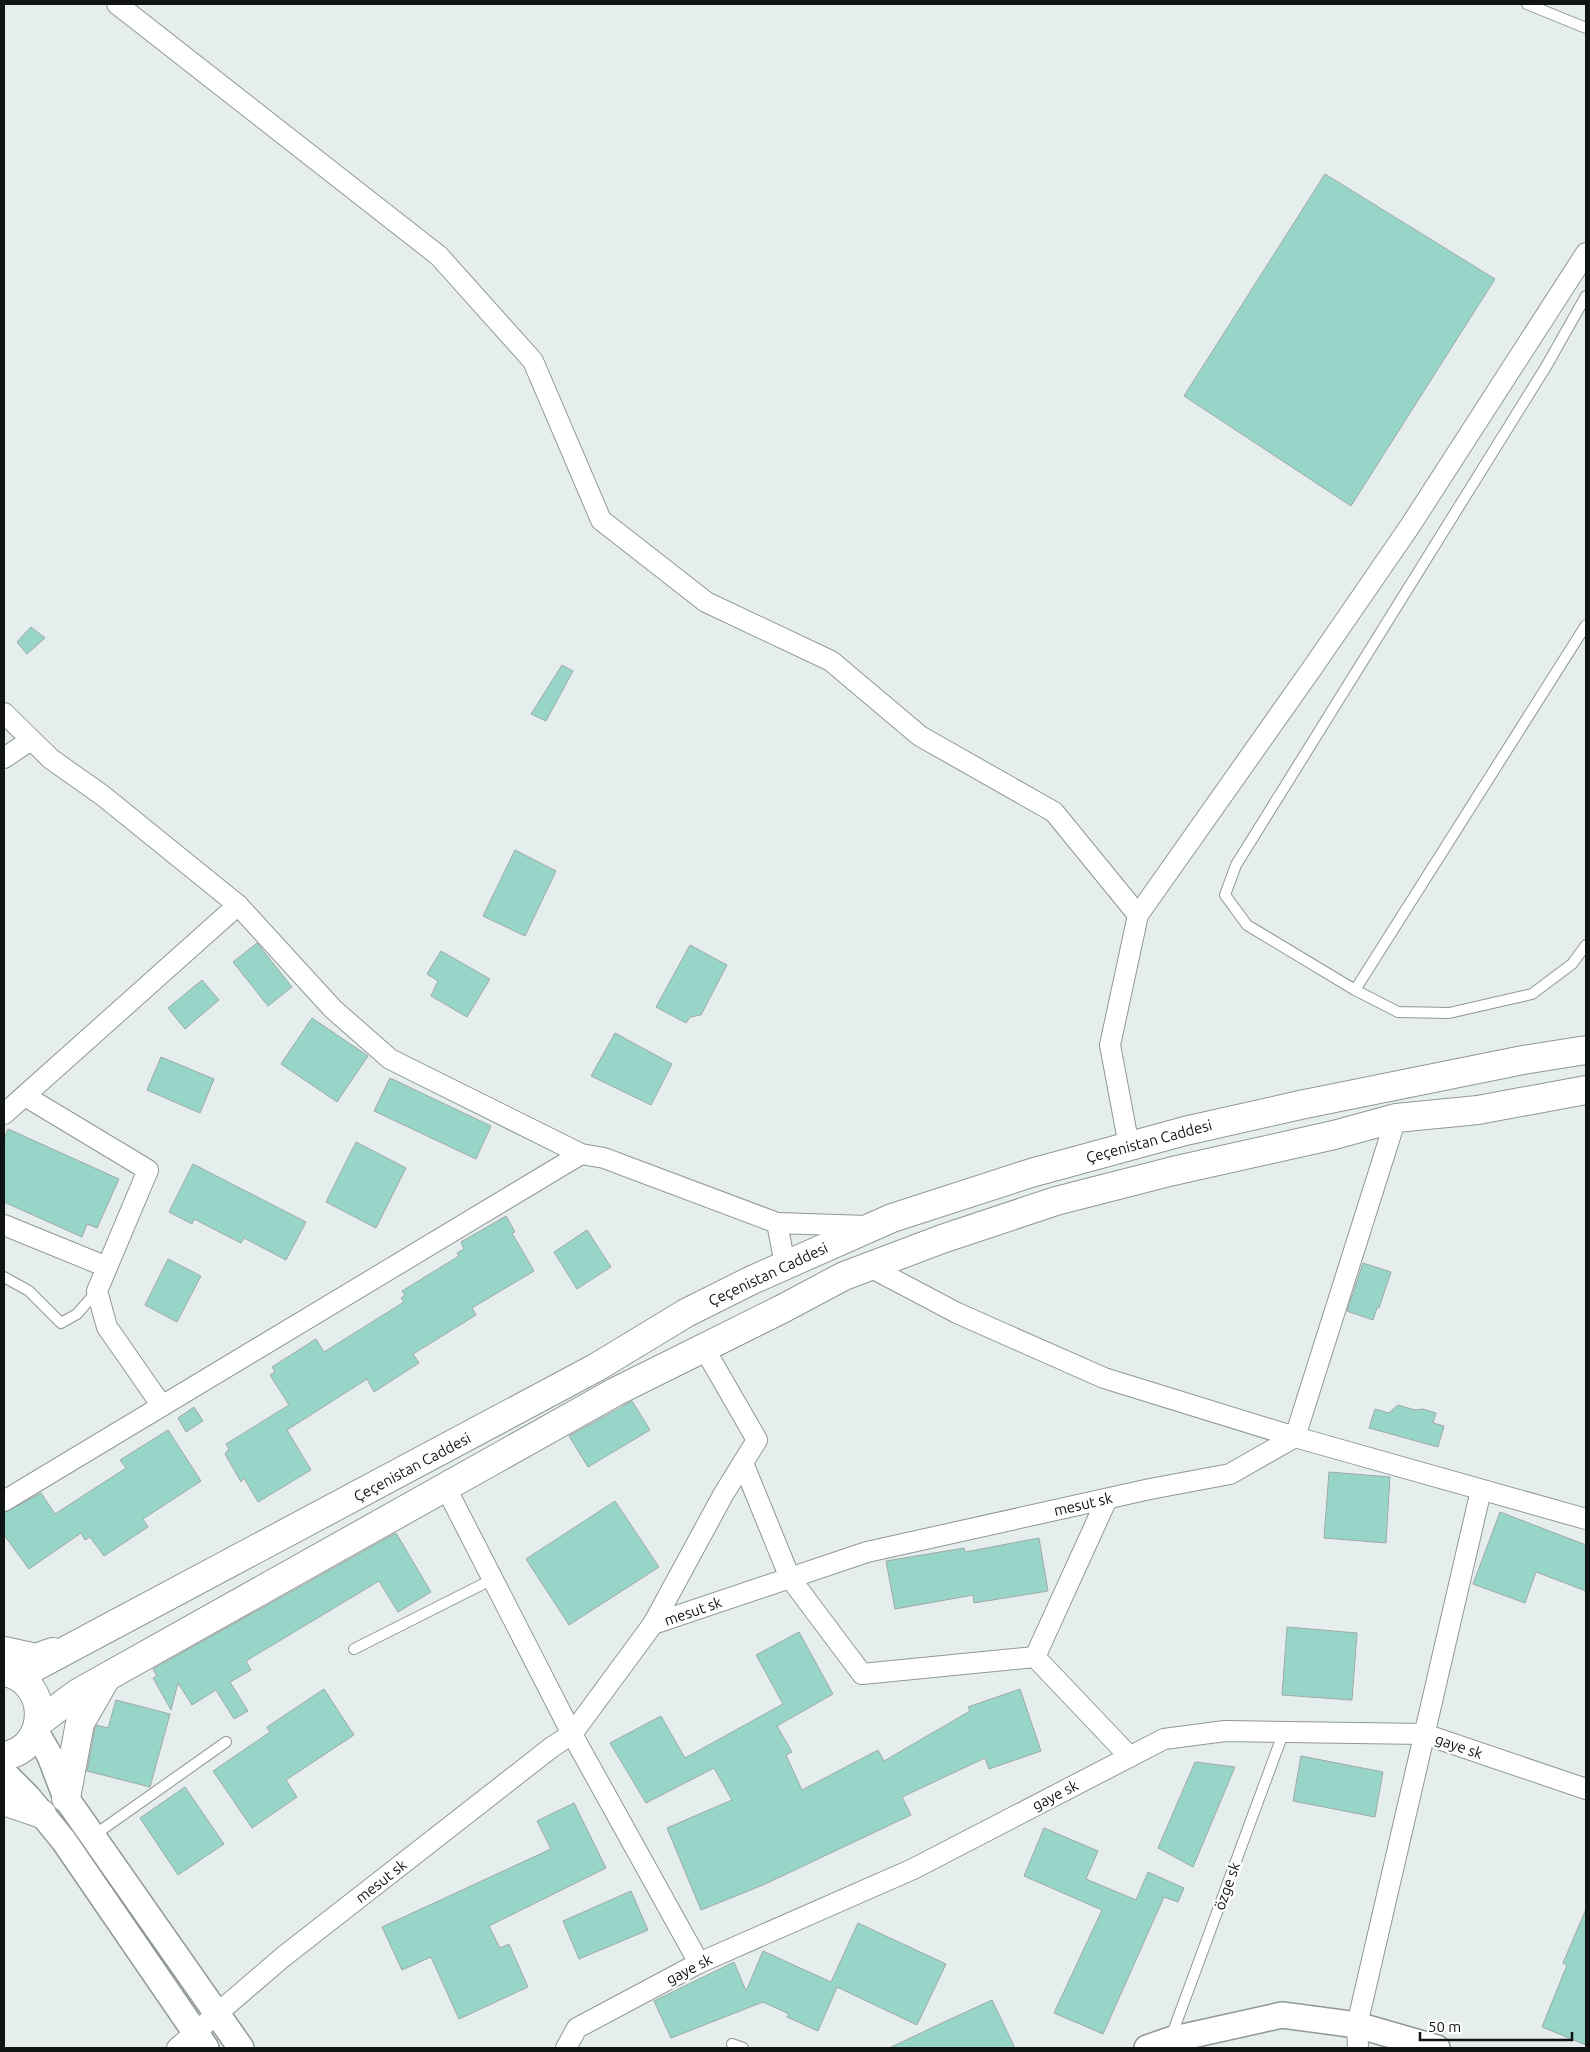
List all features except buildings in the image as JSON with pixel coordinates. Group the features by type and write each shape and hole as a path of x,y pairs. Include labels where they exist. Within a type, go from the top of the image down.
{"main road":[{"name":"Çeçenistan Caddesi","path":"11,1674 69,1648 588,1372 686,1313 785,1265 892,1218 1021,1176 1185,1131 1378,1089 1523,1060 1586,1050"},
{"path":"4,1756 24,1748 38,1727 78,1693 615,1392 844,1276 942,1238 1056,1201 1173,1171 1334,1135 1396,1118 1478,1110 1586,1090"},
{"path":"4,1651 36,1658 69,1648"},
{"path":"11,1674 28,1684 36,1696 40,1708 38,1727"},
{"path":"66,1798 80,1723 108,1676"},
{"path":"4,1801 42,1814"}],"street":[{"path":"117,4 439,256 533,361 601,520 706,602 831,661 920,736 1054,812 1138,915"},
{"path":"1129,1146 1110,1045 1138,915 1314,667 1399,541 1586,253"},
{"path":"4,713 51,759 102,795 238,905 333,1009 390,1059 581,1154 604,1158 777,1223 873,1226"},
{"path":"4,758 31,740"},
{"path":"4,1114 238,905"},
{"path":"25,1096 148,1170 97,1291 107,1327 162,1406"},
{"path":"1295,1437 1396,1118"},
{"path":"4,1501 581,1154"},
{"path":"777,1223 785,1265"},
{"path":"6,1231 107,1267"},
{"path":"868,1266 957,1313 1104,1378 1295,1437 1586,1518"},
{"path":"653,1624 723,1495 758,1440 704,1348"},
{"name":"mesut sk","path":"177,2048 201,2040 216,2012 475,1807 552,1747 572,1734 653,1624 867,1552 1230,1474 1295,1437"},
{"path":"743,1463 790,1578 862,1674 1035,1657"},
{"path":"446,1488 572,1734 699,1963"},
{"path":"1358,2037 1424,1734 1481,1490"},
{"path":"1035,1657 1107,1499"},
{"path":"1035,1657 1130,1757"},
{"path":"38,1727 66,1798 241,2048"},
{"name":"gaye sk","path":"566,2048 577,2028 699,1963 913,1869 1164,1739 1225,1731 1424,1734 1586,1789"},
{"path":"4,1773 64,1841 201,2040"},
{"path":"1158,2044 1282,2016 1358,2037 1436,2048"}],"lane":[{"path":"1527,4 1586,28"},
{"path":"1586,296 1542,373 1236,865 1225,895 1247,925 1355,990 1398,1012 1449,1013 1532,994 1572,964 1586,945"},
{"path":"1355,990 1586,625"},
{"path":"4,1277 29,1291 61,1323 77,1314 97,1291"},
{"path":"354,1649 493,1578"},
{"name":"özge sk","path":"1158,2044 1284,1731"},
{"path":"92,1837 226,1742"},
{"path":"732,2044 743,2048"}]}
